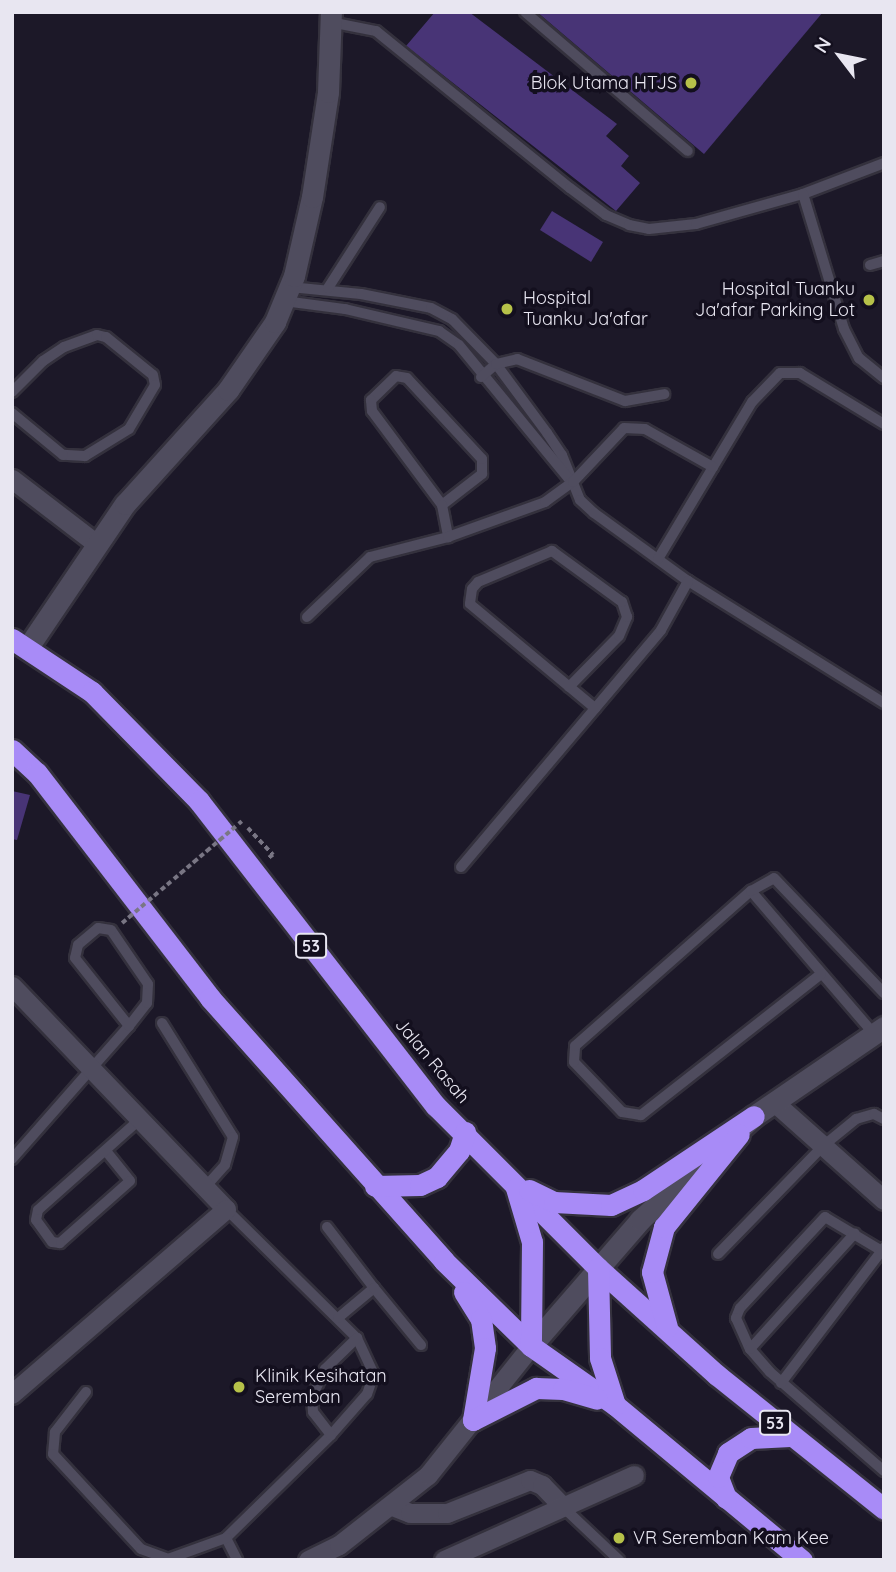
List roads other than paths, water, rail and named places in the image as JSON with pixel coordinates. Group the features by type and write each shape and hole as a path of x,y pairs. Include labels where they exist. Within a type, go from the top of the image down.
{"highway":[{"name":"Jalan Rasah","path":"20,643 92,692 199,801 436,1106 465,1132 597,1268 790,1436 884,1509"},
{"path":"12,750 37,773 210,999 444,1261 531,1346 615,1405 802,1560"},
{"path":"514,1183 554,1202 611,1205 643,1190 754,1116"},
{"path":"670,1333 657,1300 652,1272 664,1227 754,1116"},
{"path":"375,1186 421,1185 437,1177 458,1151 465,1132"},
{"path":"514,1183 532,1242 531,1346"},
{"path":"444,1261 481,1319 485,1370 473,1420"},
{"path":"597,1268 600,1358 615,1405"},
{"path":"473,1420 536,1388 564,1389 615,1405"},
{"path":"726,1498 718,1477 728,1453 751,1438 790,1436"}],"street":[{"path":"20,643 160,462 253,360 287,294 312,197 326,105 330,17"},
{"path":"12,479 98,545"},
{"path":"12,986 226,1209 12,1394"},
{"path":"308,1560 339,1545 392,1506 428,1475 531,1346 640,1220 754,1116 879,1030"},
{"path":"774,1102 884,1200"},
{"path":"444,1560 478,1554 563,1507 634,1475"},
{"path":"392,1506 410,1513 447,1513 530,1480 563,1507"}],"lane":[{"path":"525,12 688,150"},
{"path":"330,17 376,31 570,188 606,215 629,225 649,229 696,224 803,194 884,163"},
{"path":"803,194 844,329 859,358 884,378"},
{"path":"328,288 380,207"},
{"path":"870,265 884,261"},
{"path":"287,294 328,288 431,309 469,334 496,364 562,455 580,500 688,581 884,703"},
{"path":"287,294 439,331 459,345 481,377 555,467 573,482"},
{"path":"12,392 43,361 64,347 97,335 153,375 155,385 129,429 85,456 64,455 12,413"},
{"path":"481,377 496,364 517,359 625,401 664,394"},
{"path":"658,559 752,402 779,373 800,373 884,424"},
{"path":"442,505 482,474 482,459 407,378 396,376 371,400 372,411 442,505 448,537"},
{"path":"307,617 370,557 448,537 545,502 573,482 624,428 645,429 713,467"},
{"path":"569,687 619,636 627,617 622,602 552,551 478,582 472,589 470,604 569,687 595,708"},
{"path":"461,867 661,630 688,581"},
{"path":"821,974 641,1115 622,1112 574,1062 575,1046 751,891 774,878 783,884 884,993"},
{"path":"751,891 821,974 879,1030"},
{"path":"12,1159 129,1026 146,1003 148,984 111,930 98,928 78,945 75,958 129,1026"},
{"path":"162,1023 233,1137 225,1165 205,1187"},
{"path":"718,1254 823,1146 864,1114 884,1119"},
{"path":"106,1151 130,1181 60,1243 52,1242 35,1215 139,1119"},
{"path":"86,1392 55,1432 54,1454 141,1549 168,1559 226,1538 331,1435 367,1394 374,1374 357,1338 226,1209"},
{"path":"781,1383 883,1249 832,1217 818,1220 740,1308 737,1328 750,1349 781,1383 884,1471"},
{"path":"327,1227 421,1345"},
{"path":"750,1349 855,1233"},
{"path":"338,1318 374,1288"},
{"path":"331,1435 313,1412 312,1397 325,1369 357,1338"},
{"path":"563,1507 619,1560"},
{"path":"226,1538 237,1560"}],"place":[{"name":"Blok Utama HTJS","path":"691,83"},
{"name":"Hospital Tuanku Ja'afar Parking Lot","path":"869,300"},
{"name":"Hospital Tuanku Ja'afar","path":"507,309"},
{"name":"Klinik Kesihatan Seremban","path":"239,1387"},
{"name":"VR Seremban Kam Kee","path":"619,1538"}]}
